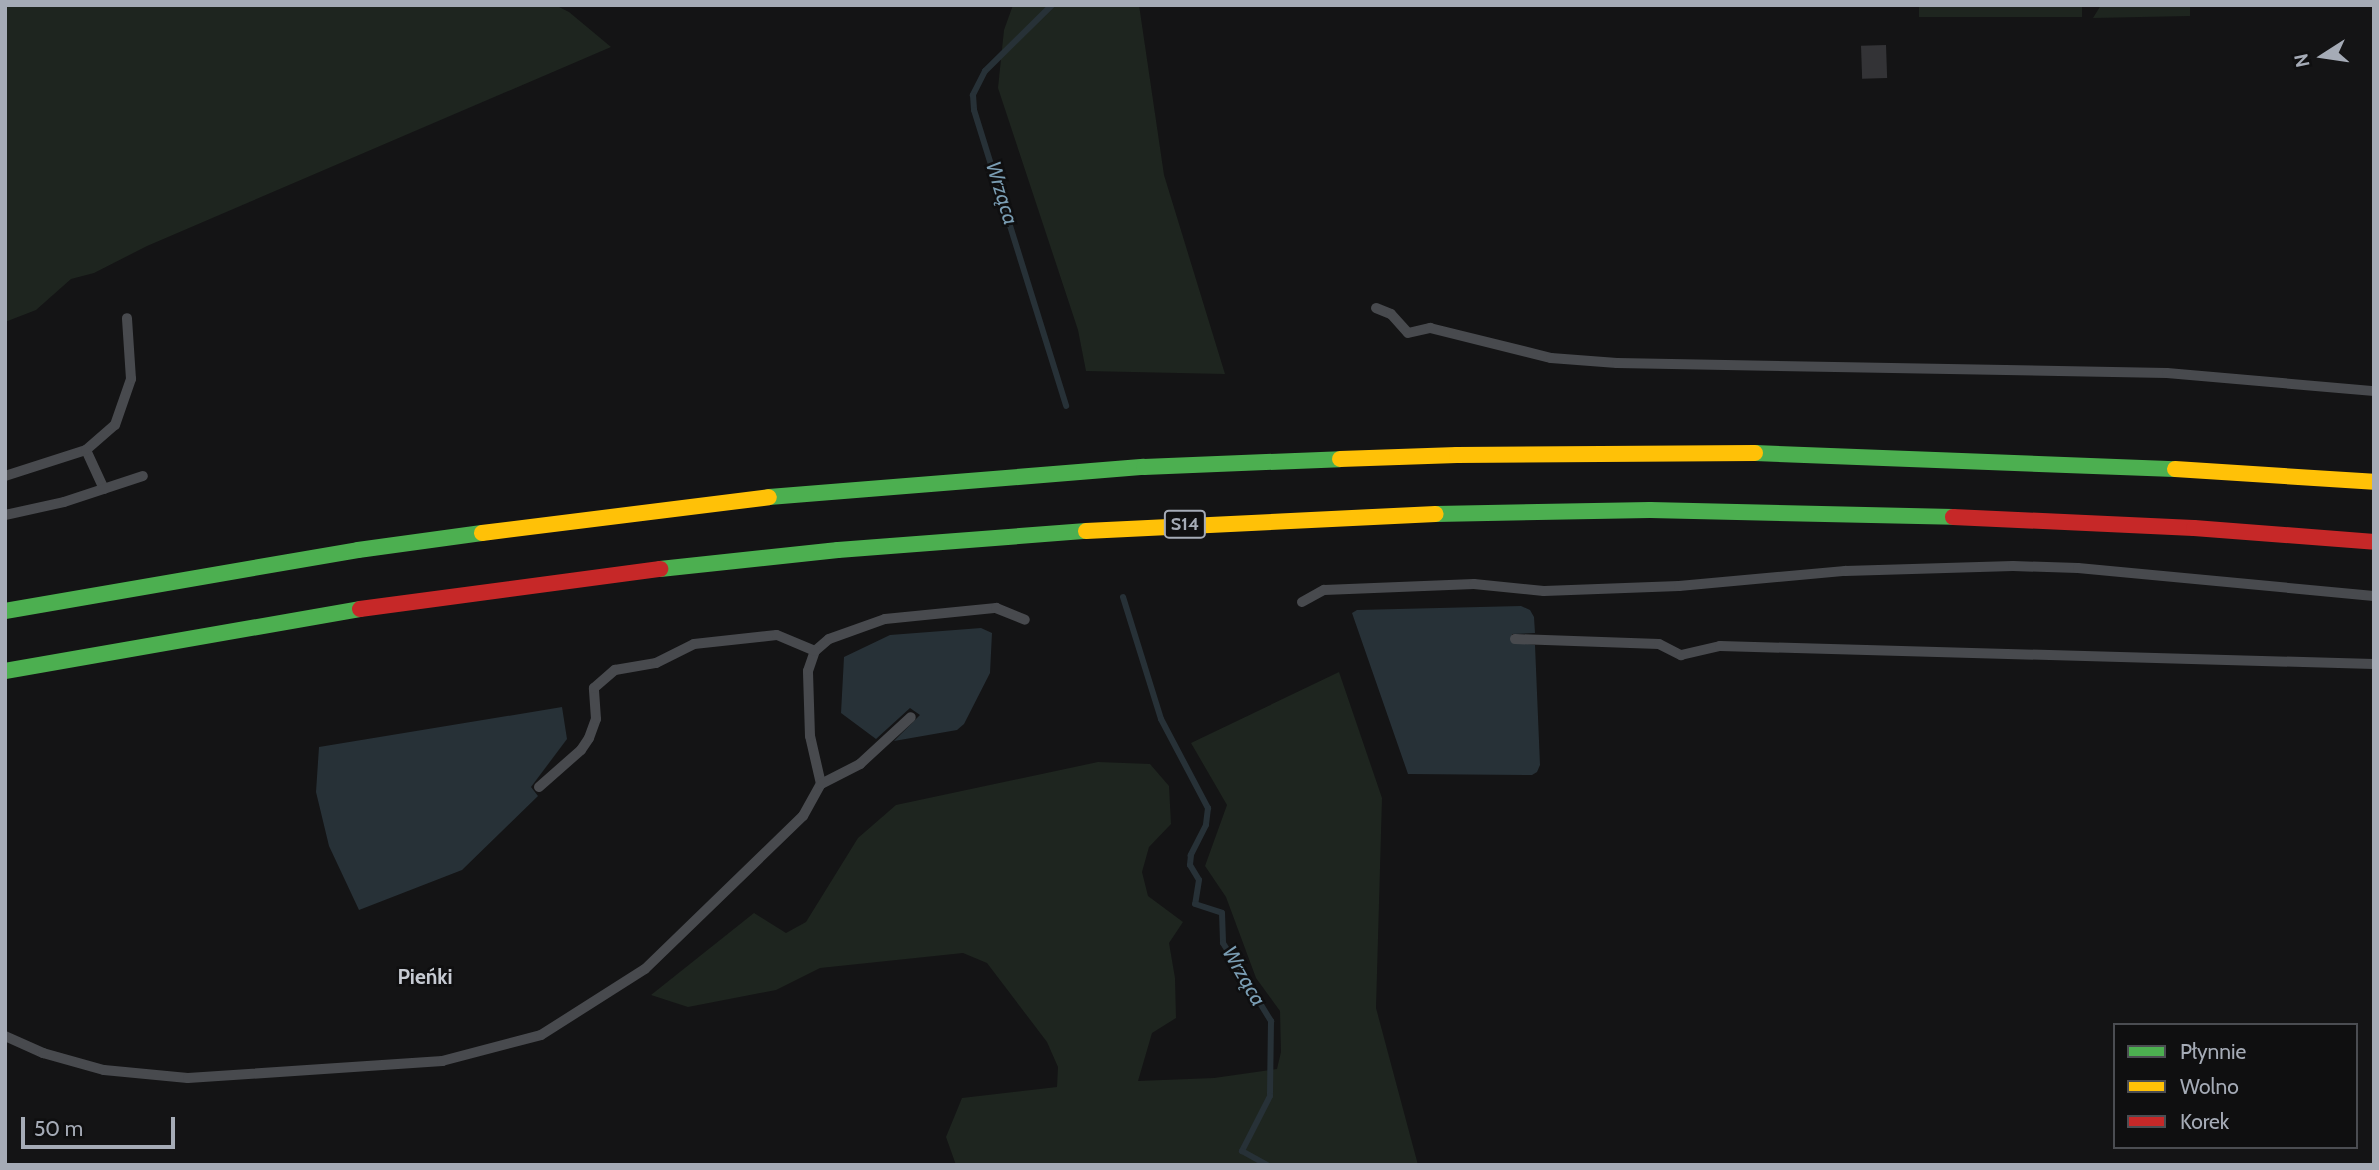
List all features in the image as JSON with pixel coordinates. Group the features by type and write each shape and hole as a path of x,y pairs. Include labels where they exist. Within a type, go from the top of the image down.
{"highway":[{"path":"5,611 358,550 622,514 839,490 1144,467 1457,455 1737,452 2107,464 2374,482"},
{"name":"S14","path":"5,671 366,608 630,572 838,550 1157,525 1462,513 1650,510 1918,515 2194,528 2374,542"}],"lane":[{"path":"1376,308 1391,314 1408,333 1430,328 1551,358 1616,363 2167,373 2374,391"},
{"path":"5,476 86,450 115,425 131,379 127,318"},
{"path":"86,450 104,489"},
{"path":"5,515 143,476"},
{"path":"1302,602 1324,590 1474,584 1545,591 1679,586 1845,571 2013,566 2078,568 2374,596"},
{"path":"821,784 810,736 808,671 815,651 829,639 885,619 996,608 1025,620"},
{"path":"538,788 581,750 589,738 596,719 594,688 615,670 656,663 694,644 777,635 815,651"},
{"path":"1515,639 1658,644 1681,655 1720,646 2374,664"},
{"path":"5,1036 43,1053 104,1070 188,1078 442,1061 541,1035 646,969 803,816 821,784 860,764 911,717"}],"shaded area":[{"path":"5,5 555,5 569,12 611,47 147,246 94,273 71,279 36,310 5,322"},
{"path":"1013,5 1139,5 1164,175 1225,374 1086,371 1078,330 998,88 1004,30"},
{"path":"1919,5 2082,5 2082,17 1919,17"},
{"path":"2101,5 2190,5 2190,16 2093,18"},
{"path":"1521,606 1530,610 1534,617 1535,633 1512,634 1512,642 1535,645 1540,765 1537,772 1532,775 1408,774 1352,613 1357,610"},
{"path":"981,628 992,633 990,673 964,724 957,730 894,741 920,715 910,708 876,739 841,713 844,657 890,635"},
{"path":"1339,672 1382,798 1376,1008 1418,1165 956,1165 946,1137 962,1098 1057,1087 1058,1067 1047,1042 987,963 963,953 820,968 776,990 688,1007 651,995 754,913 786,933 806,922 858,838 896,805 1098,762 1150,764 1169,786 1171,824 1149,847 1142,872 1148,896 1183,922 1169,943 1175,978 1176,1018 1152,1033 1138,1081 1214,1078 1277,1069 1281,1052 1280,1011 1256,978 1226,897 1205,866 1227,805 1191,743"},
{"path":"562,707 567,739 531,787 538,796 462,870 359,910 329,846 316,792 319,747"}],"building":[{"path":"1886,45 1887,78 1862,79 1861,46"}],"waterway":[{"name":"Wrząca","path":"1052,5 985,71 973,95 974,110 1066,406"},
{"name":"Wrząca","path":"1123,597 1161,719 1208,808 1206,825 1191,855 1190,865 1199,880 1195,904 1222,913 1223,943 1271,1021 1270,1096 1242,1151 1267,1165"}],"traffic: fast":[{"path":"1755,453 2175,469"},
{"path":"769,497 1144,467 1340,459"},
{"path":"1436,514 1650,510 1953,517"},
{"path":"660,569 838,550 1086,531"},
{"path":"5,611 358,550 482,533"},
{"path":"5,671 360,609"}],"traffic: slow":[{"path":"1340,459 1457,455 1755,453"},
{"path":"2175,469 2374,482"},
{"path":"482,533 769,497"},
{"path":"1086,531 1436,514"}],"traffic: jam":[{"path":"1953,517 2194,528 2374,542"},
{"path":"360,609 660,569"}],"district":[{"name":"Pieńki","path":"425,977"}]}
